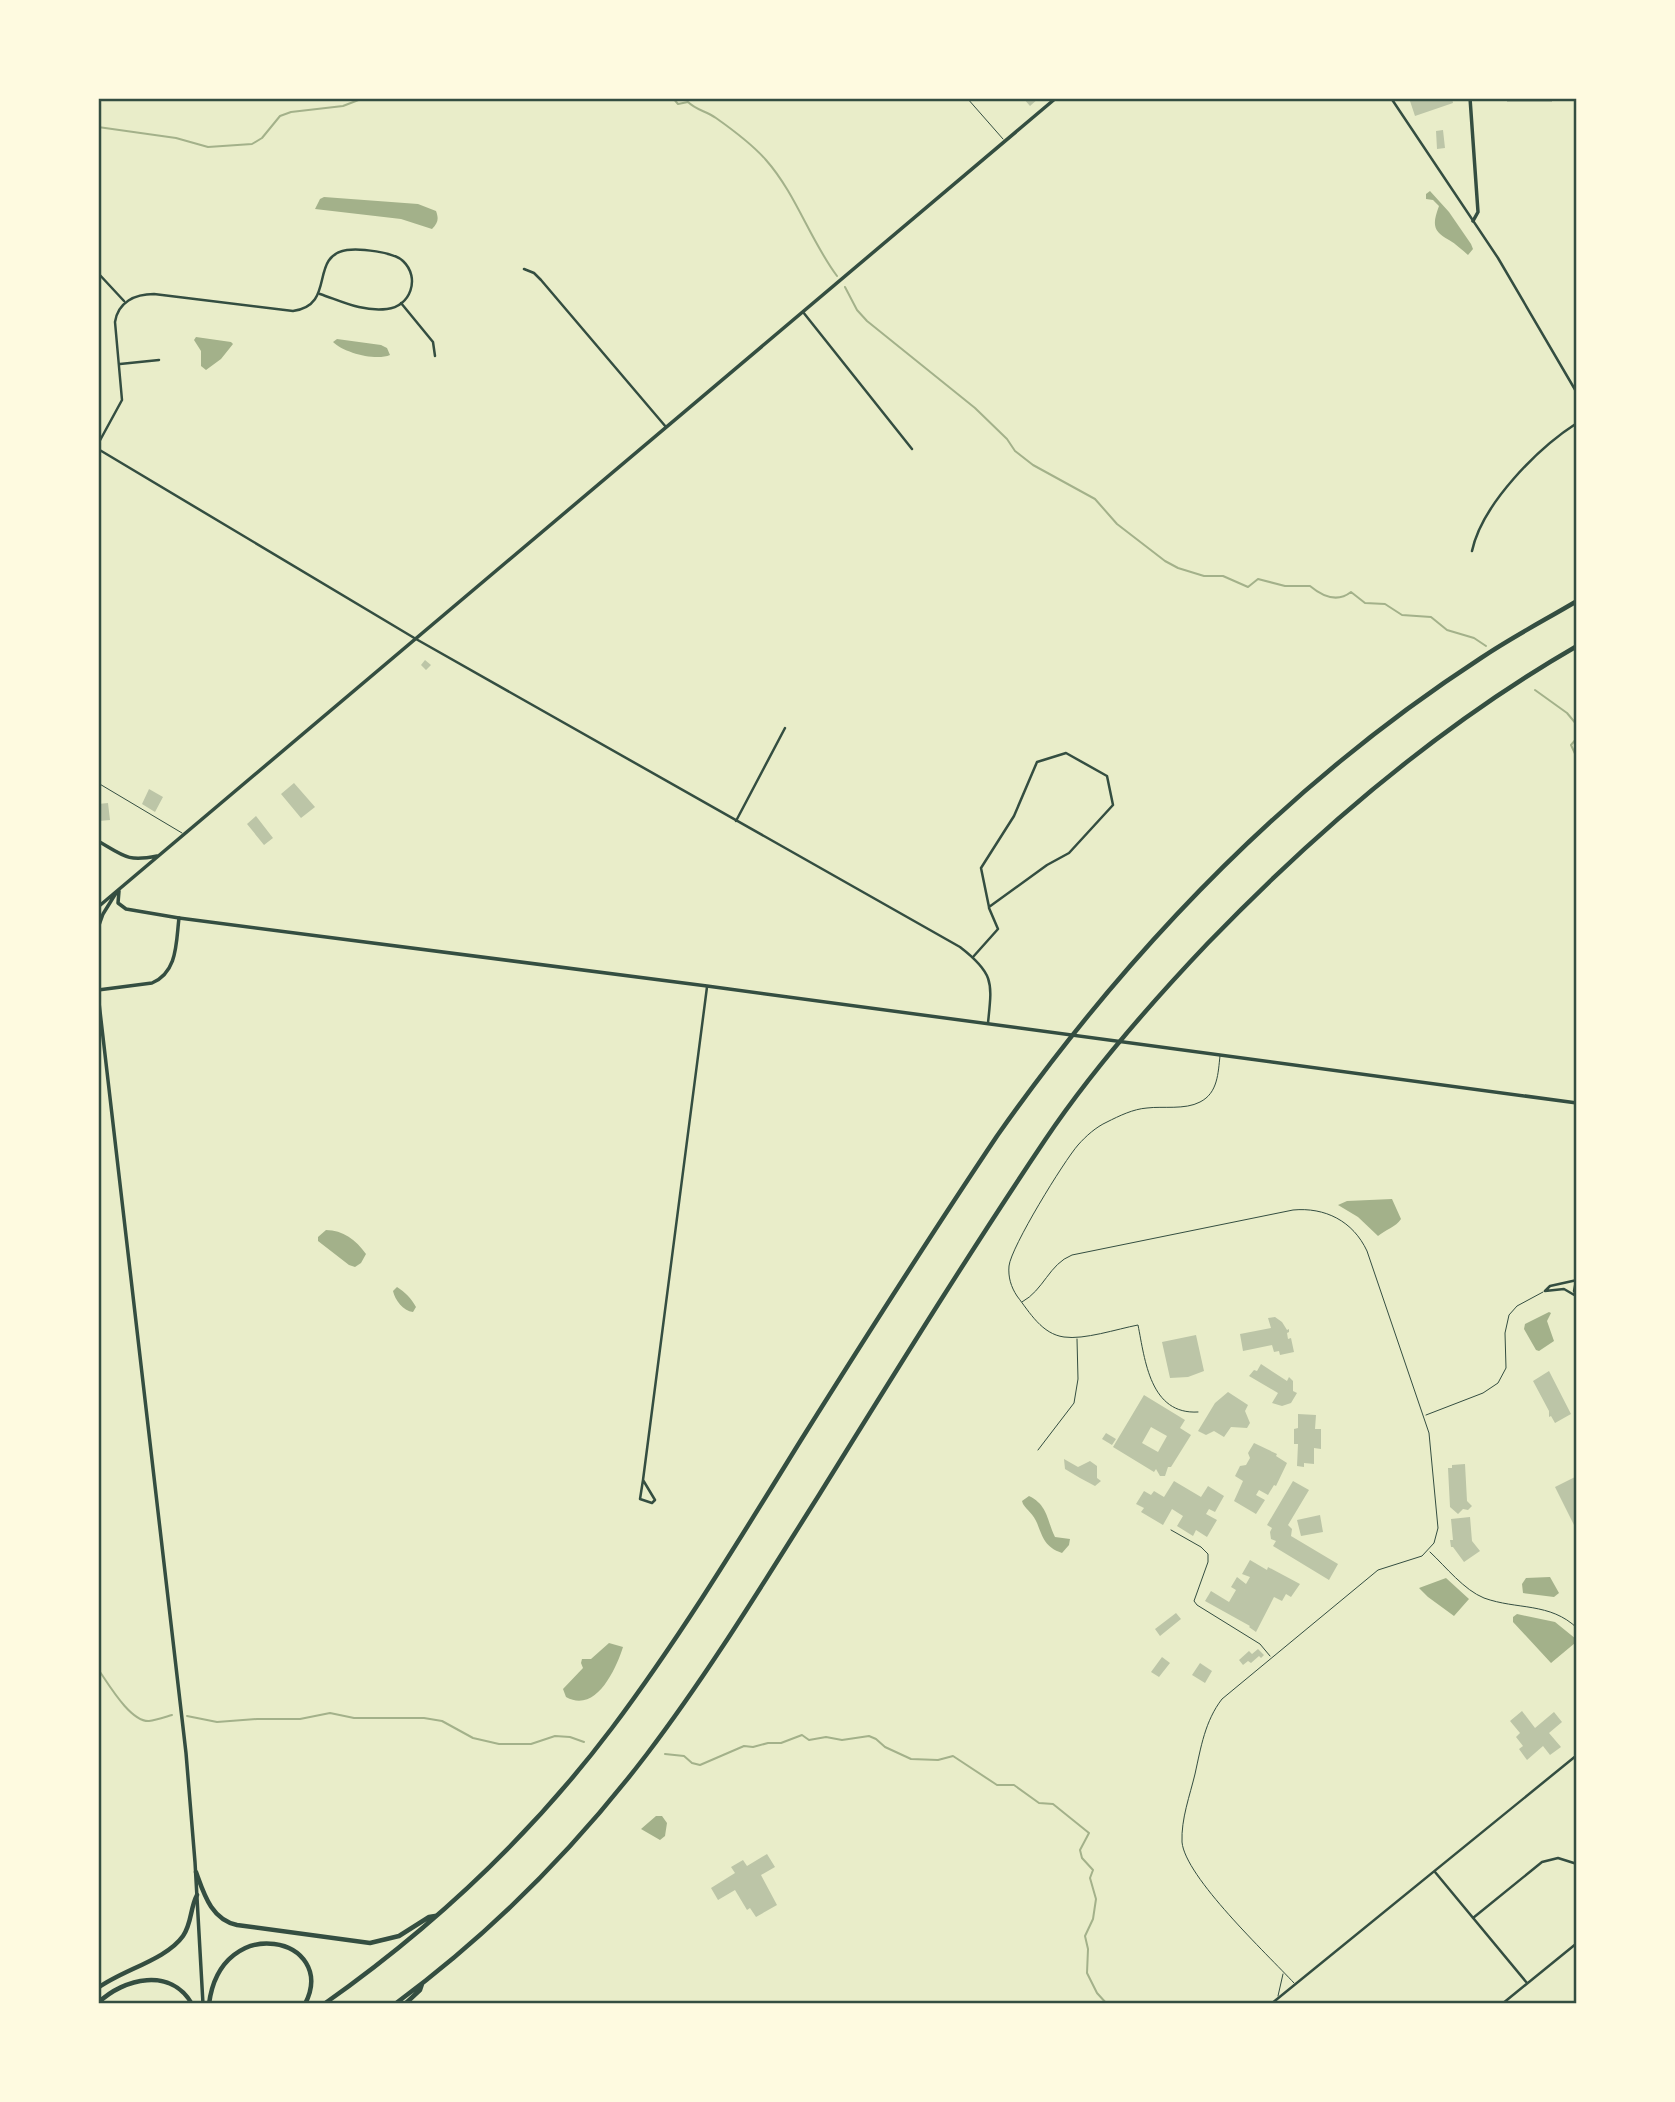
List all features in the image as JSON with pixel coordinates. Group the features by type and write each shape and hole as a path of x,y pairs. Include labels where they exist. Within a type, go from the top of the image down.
{"highway":[{"path":"324,2004 408,1941 481,1875 548,1805 610,1731 641,1689 735,1546 997,1136 1039,1075 1125,969 1227,863 1310,786 1479,659 1577,601"},
{"path":"395,2004 445,1965 521,1896 592,1822 652,1747 719,1653 1048,1136 1154,1002 1258,892 1342,815 1440,736 1495,696 1577,646"},
{"path":"196,1872 213,1910 227,1922 237,1925 370,1943 399,1936 429,1917 436,1916"},
{"path":"98,1988 177,1944 190,1924 197,1895"},
{"path":"209,2004 216,1978 229,1959 248,1946 272,1942 288,1947 305,1963 311,1979 305,2004"},
{"path":"98,2003 109,1993 125,1985 153,1979 170,1983 192,2004"},
{"path":"405,2004 420,1990 422,1983"}],"main road":[{"path":"98,907 1056,98"},
{"path":"1470,98 1478,212 1473,221"},
{"path":"98,841 129,859 159,855"},
{"path":"119,889 118,903 126,909 179,918 1577,1103"},
{"path":"98,928 103,914 119,889"},
{"path":"179,918 173,962 169,972 152,983 98,992 186,1753 203,2004"}],"street":[{"path":"1391,98 1498,258 1577,393"},
{"path":"320,294 346,305 390,309 401,303 409,294 411,274 404,262 391,254 355,250 340,252 327,262 320,294 307,307 293,311 153,294 136,296 125,302 115,322 122,400 98,446 416,639 920,923 973,957 984,969 991,989 988,1023"},
{"path":"524,269 541,279 666,427"},
{"path":"98,273 125,302"},
{"path":"401,303 433,342 435,356"},
{"path":"803,312 912,449"},
{"path":"120,364 159,360"},
{"path":"1472,551 1475,539 1505,489 1549,443 1577,423"},
{"path":"736,821 785,729"},
{"path":"973,957 998,929 989,907 981,868 1014,816 1037,762 1066,753 1107,776 1113,805 1069,853 1047,865 989,907"},
{"path":"643,1480 653,1494 655,1500 652,1503 640,1499 707,986"},
{"path":"1545,1291 1550,1286 1577,1280"},
{"path":"1576,1297 1573,1287 1577,1280"},
{"path":"1545,1291 1564,1289 1576,1297"},
{"path":"1273,2003 1577,1755"},
{"path":"1473,1918 1542,1862 1558,1858 1577,1864"},
{"path":"1435,1872 1527,1983"},
{"path":"1502,2004 1577,1943"}],"lane":[{"path":"967,98 1005,141"},
{"path":"98,783 184,834"},
{"path":"1198,1412 1175,1407 1158,1395 1150,1377 1138,1325 1077,1337 1060,1337 1047,1331 1022,1303 1011,1285 1009,1265 1014,1250 1076,1147 1103,1124 1125,1113 1143,1108 1199,1103 1214,1088 1221,1054"},
{"path":"1022,1303 1040,1287 1056,1263 1072,1255 1293,1210 1318,1210 1346,1224 1365,1246 1424,1416 1432,1449 1438,1528 1434,1543 1428,1551 1413,1560 1377,1570 1223,1699 1209,1720 1187,1804 1182,1840 1186,1856 1198,1878 1295,1984"},
{"path":"1424,1416 1483,1393 1498,1383 1507,1364 1506,1327 1509,1315 1523,1302 1545,1291"},
{"path":"1038,1450 1074,1403 1078,1378 1077,1337"},
{"path":"1171,1530 1208,1554 1208,1562 1194,1601 1197,1605 1260,1644 1272,1658"},
{"path":"1428,1551 1478,1595 1549,1610 1577,1628"},
{"path":"1273,2003 1282,1987 1283,1971"}],"shaded area":[{"path":"1430,191 1449,212 1471,244 1473,249 1468,255 1440,234 1435,227 1439,206 1433,200 1426,199 1426,194"},
{"path":"324,197 418,204 436,211 437,221 432,229 401,219 315,209"},
{"path":"196,337 233,344 221,359 206,370 201,366 201,351 194,340"},
{"path":"337,339 381,345 387,348 390,355 377,357 352,353 333,342"},
{"path":"1392,1199 1401,1219 1378,1236 1358,1217 1338,1205 1347,1201"},
{"path":"326,1230 343,1234 358,1244 366,1254 361,1263 355,1267 349,1265 318,1241 318,1237"},
{"path":"397,1287 416,1307 413,1312 406,1310 398,1301 393,1291"},
{"path":"1551,1313 1547,1321 1554,1341 1539,1351 1524,1329 1525,1324"},
{"path":"1029,1496 1040,1504 1055,1537 1070,1539 1069,1545 1062,1553 1045,1541 1036,1520 1023,1504 1022,1501"},
{"path":"1550,1577 1559,1593 1554,1597 1523,1593 1522,1584 1526,1578"},
{"path":"1446,1578 1469,1599 1454,1616 1419,1588"},
{"path":"1517,1614 1555,1622 1576,1639 1575,1643 1551,1663 1513,1622 1513,1617"},
{"path":"609,1643 623,1647 603,1687 587,1699 577,1701 566,1697 563,1689 583,1668 582,1659 591,1659"},
{"path":"656,1816 662,1816 667,1823 665,1836 660,1840 641,1829"}],"building":[{"path":"1023,98 1039,98 1030,106"},
{"path":"1409,98 1452,98 1453,103 1415,116"},
{"path":"1507,98 1552,98 1552,102 1507,102"},
{"path":"1443,130 1445,148 1437,149 1436,131"},
{"path":"425,660 431,665 426,670 421,665"},
{"path":"294,783 315,807 301,818 281,794"},
{"path":"149,789 163,797 155,812 142,804"},
{"path":"108,803 110,820 99,821 98,804"},
{"path":"256,816 273,838 264,845 247,824"},
{"path":"1275,1317 1289,1329 1288,1339 1291,1338 1294,1352 1280,1355 1279,1351 1274,1352 1272,1345 1243,1351 1240,1334 1271,1328 1268,1318"},
{"path":"1196,1335 1204,1371 1188,1377 1170,1378 1162,1342"},
{"path":"1261,1364 1287,1381 1289,1377 1293,1381 1293,1391 1297,1393 1291,1403 1282,1406 1272,1403 1278,1393 1249,1376 1254,1370 1257,1371"},
{"path":"1549,1371 1571,1414 1555,1423 1551,1416 1549,1417 1549,1411 1533,1381"},
{"path":"1228,1392 1248,1405 1245,1411 1250,1423 1247,1428 1231,1427 1224,1437 1214,1431 1206,1435 1198,1431 1215,1403"},
{"path":"1144,1395 1185,1420 1180,1428 1191,1435 1171,1467 1168,1467 1165,1476 1160,1476 1156,1469 1154,1472 1113,1447","holes":["1151,1427 1167,1436 1158,1452 1142,1443"]},
{"path":"1298,1414 1316,1415 1315,1429 1321,1429 1321,1449 1314,1448 1314,1464 1304,1463 1304,1467 1297,1466 1298,1444 1294,1444"},
{"path":"1106,1433 1116,1439 1112,1445 1102,1439"},
{"path":"1254,1443 1277,1454 1276,1456 1287,1463 1276,1486 1274,1485 1268,1495 1259,1490 1256,1495 1265,1500 1256,1514 1234,1501 1243,1481 1235,1476 1240,1466 1246,1465 1250,1458 1248,1453"},
{"path":"1064,1459 1078,1467 1090,1461 1097,1466 1097,1478 1101,1481 1095,1486 1080,1478 1065,1469"},
{"path":"1465,1464 1467,1501 1472,1506 1458,1514 1450,1507 1448,1468"},
{"path":"1577,1476 1577,1531 1555,1487"},
{"path":"1174,1481 1201,1497 1208,1486 1224,1496 1215,1512 1209,1509 1206,1514 1217,1520 1207,1537 1196,1530 1193,1536 1177,1526 1183,1516 1172,1509 1163,1525 1141,1512 1144,1508 1136,1504 1144,1491 1151,1495 1154,1491 1164,1497"},
{"path":"1293,1481 1309,1490 1288,1525 1292,1529 1291,1536 1338,1564 1329,1580 1273,1546 1276,1541 1271,1539 1272,1528 1267,1525"},
{"path":"1320,1515 1323,1532 1301,1536 1297,1520"},
{"path":"1470,1517 1472,1541 1480,1551 1464,1562 1451,1547 1451,1519"},
{"path":"1250,1560 1300,1584 1291,1597 1286,1594 1282,1601 1274,1597 1256,1632 1205,1601 1211,1591 1229,1602 1236,1590 1231,1587 1237,1577 1246,1584 1250,1577 1242,1574"},
{"path":"1176,1613 1181,1619 1160,1636 1155,1629"},
{"path":"1258,1649 1264,1655 1261,1658 1259,1656 1251,1663 1248,1661 1243,1665 1239,1660 1249,1651 1252,1654"},
{"path":"1162,1657 1170,1663 1159,1677 1151,1672"},
{"path":"1200,1663 1212,1671 1205,1683 1192,1675"},
{"path":"1522,1711 1535,1728 1554,1712 1562,1722 1549,1733 1561,1747 1550,1755 1543,1746 1527,1760 1519,1749 1523,1746 1516,1737 1520,1733 1510,1721"},
{"path":"767,1854 775,1867 761,1875 777,1905 756,1917 750,1908 747,1910 735,1890 718,1900 711,1888 735,1873 731,1867 743,1860 747,1866"}],"waterway":[{"path":"98,127 176,138 208,147 252,144 262,138 280,116 291,112 343,106 361,99 373,98"},
{"path":"673,98 678,104 688,102 716,118 766,160 786,187 837,276"},
{"path":"845,287 857,310 867,321 975,408 1007,439 1015,451 1033,465 1095,499 1117,524 1165,561 1204,576 1223,576 1248,587 1258,579 1285,586 1310,586 1335,598 1351,592 1365,603 1385,604 1402,615 1431,617 1447,630 1474,638 1486,646"},
{"path":"1535,690 1567,713 1577,725"},
{"path":"1577,738 1571,745 1577,758 1577,771"},
{"path":"98,1669 120,1701 142,1720 149,1721 172,1715"},
{"path":"187,1716 217,1722 300,1719 330,1713 354,1718 424,1718 442,1721 473,1738 499,1744 531,1744 555,1736 584,1742"},
{"path":"665,1754 684,1756 692,1763 700,1765 744,1746 781,1743 802,1735 809,1740 826,1737 842,1740 869,1736 911,1759 938,1760 953,1756 997,1785 1014,1785 1039,1803 1053,1804 1089,1833 1080,1850 1082,1858 1093,1870 1090,1878 1096,1899 1093,1919 1085,1936 1088,1949 1087,1973 1097,1993 1107,2004"}]}
